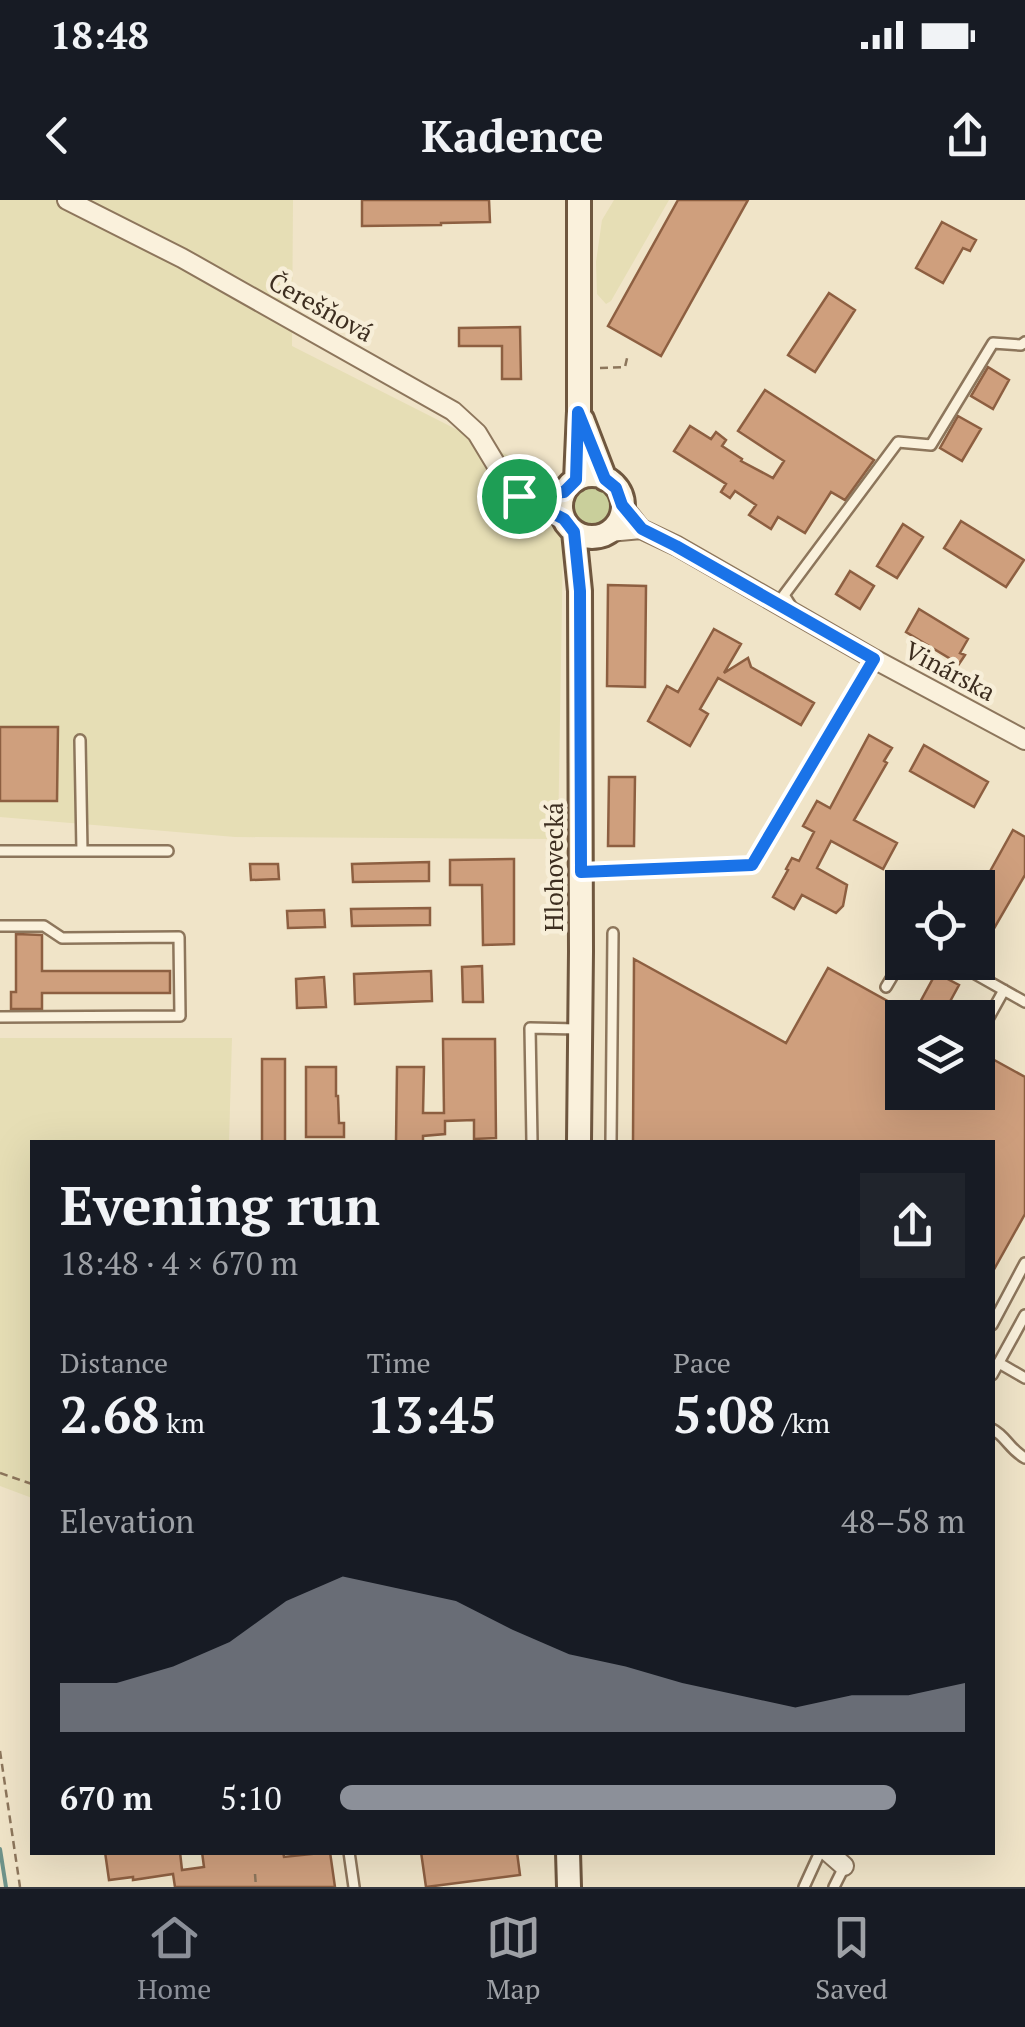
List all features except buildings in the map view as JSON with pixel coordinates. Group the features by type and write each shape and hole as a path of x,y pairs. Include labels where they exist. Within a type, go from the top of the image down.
{"main road":[{"path":"570,486 594,476 605,479 616,488 622,505 619,520 605,534 587,537 569,526 561,506 570,486 578,412 578,200"},
{"path":"578,412 605,479"},
{"name":"Hlohovecká","path":"569,526 580,591 579,1140"},
{"name":"Hlohovecká","path":"580,591 605,534"},
{"path":"568,1855 568,1884"}],"street":[{"name":"Čerešňová","path":"67,200 182,258 454,411 477,433 519,496 569,526"},
{"path":"519,496 570,486"},
{"name":"Vinárska","path":"622,505 642,529 1025,740"},
{"path":"605,534 642,529"},
{"path":"831,1855 844,1866"}],"lane":[{"path":"794,613 784,595 898,442 931,444 994,344 1025,342"},
{"path":"581,872 752,865 874,659"},
{"path":"80,740 82,851"},
{"path":"0,850 168,851"},
{"path":"0,926 44,926 62,938 179,937 180,1016 0,1018"},
{"path":"611,1140 613,933"},
{"path":"886,987 890,980"},
{"path":"986,980 1025,1002"},
{"path":"995,1007 1004,990"},
{"path":"532,1140 530,1028 580,1028"},
{"path":"995,1319 1025,1264"},
{"path":"995,1305 1006,1296"},
{"path":"995,1370 1025,1315"},
{"path":"999,1363 1025,1378"},
{"path":"995,1430 1025,1458"},
{"path":"349,1855 354,1887"},
{"path":"804,1887 819,1855"},
{"path":"834,1887 844,1866"}],"path":[{"path":"593,368 625,367 628,354"},
{"path":"0,1473 30,1483"},
{"path":"0,1751 20,1887"},
{"path":"255,1874 256,1887"}],"shaded area":[{"path":"0,200 293,200 292,346 564,484 558,839 235,837 0,817"},
{"path":"614,200 669,200 606,304 597,294 596,262 602,220"},
{"path":"0,1038 232,1038 229,1140 30,1140 30,1497 0,1486"}],"green space":[{"path":"592,484 607,490 613,505 607,520 592,526 577,520 571,505 577,490"}],"waterway":[{"path":"0,1849 6,1887"}],"route":[{"path":"578,412 605,479 616,488 622,505 642,529 874,659 752,865 581,872 580,591 574,532 564,519 519,496 564,492 576,480 578,412"}]}
